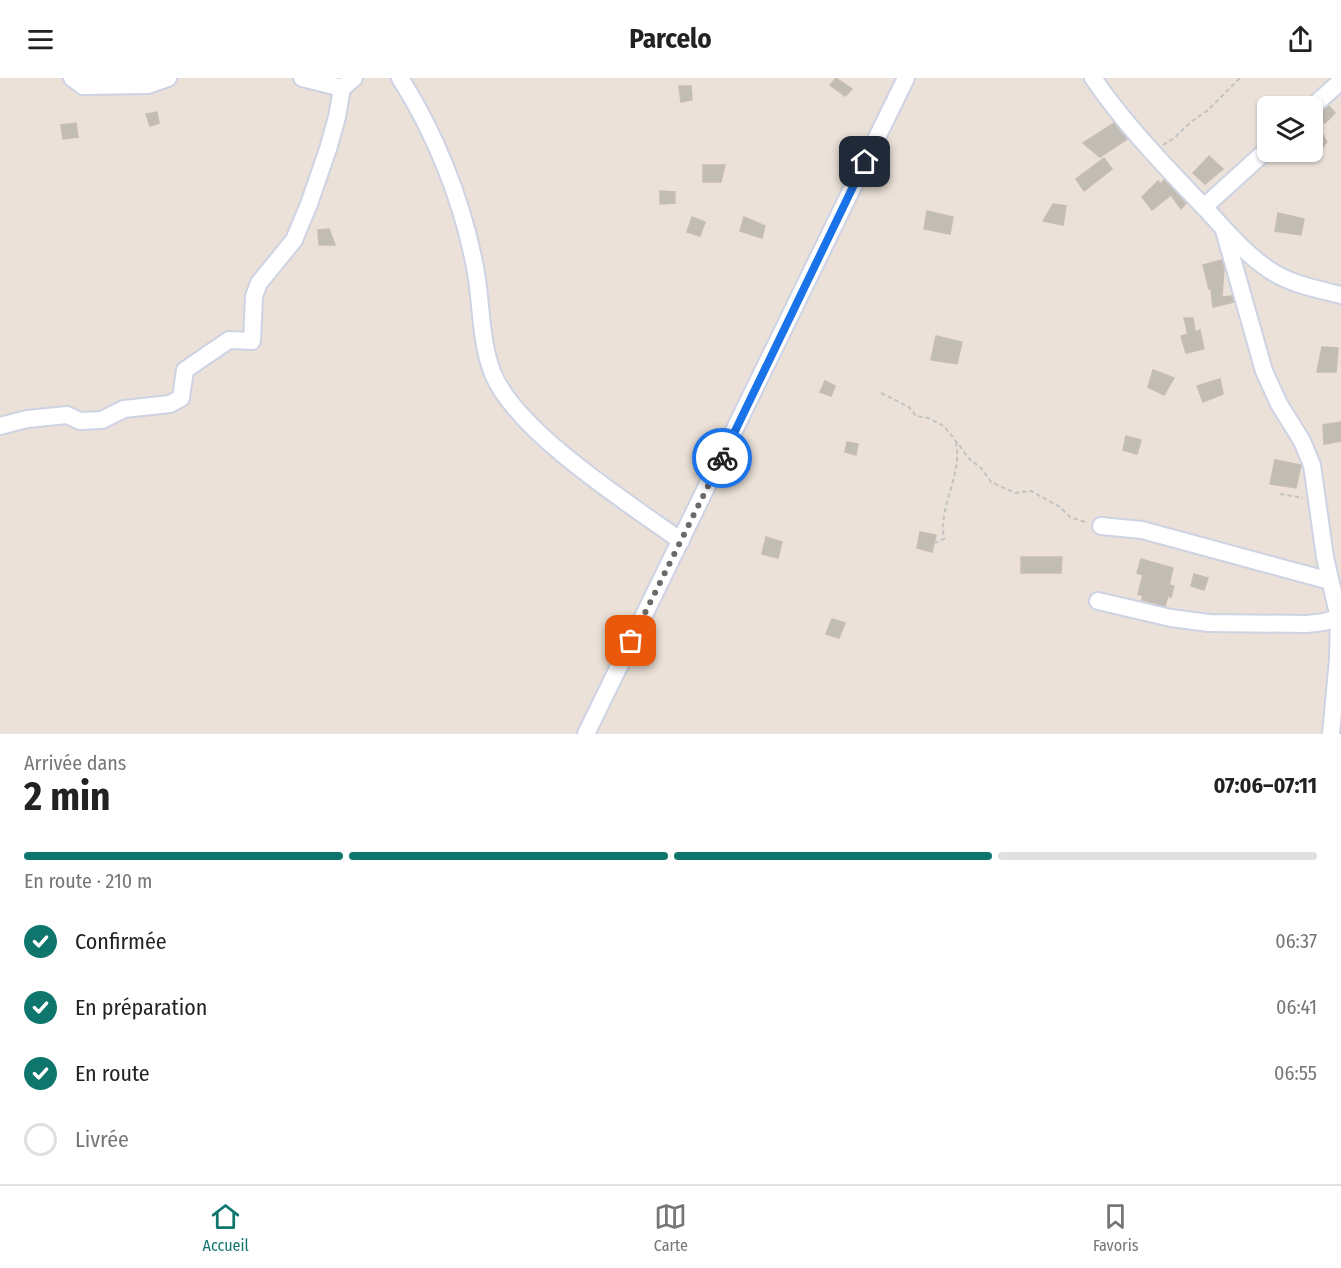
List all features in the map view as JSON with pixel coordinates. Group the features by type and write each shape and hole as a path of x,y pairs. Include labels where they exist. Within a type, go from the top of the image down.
{"street":[{"path":"72,78 83,86 148,85 168,78"},
{"path":"0,426 27,419 67,415 80,421 102,420 124,409 170,405 181,398 185,370 229,340 252,341 254,296 259,283 294,240 309,204 348,83 302,78"},
{"path":"400,78 415,102 442,159 466,226 476,272 486,350 493,375 507,398 549,442 681,541"},
{"path":"586,734 906,78"},
{"path":"1093,78 1111,104 1185,188 1224,230 1268,270 1286,279 1341,295"},
{"path":"1323,97 1341,81"},
{"path":"1204,207 1257,158"},
{"path":"1224,230 1264,371 1275,396 1308,452 1312,465 1330,581 1340,618 1331,734"},
{"path":"1101,526 1142,530 1330,581"},
{"path":"1098,601 1171,618 1209,623 1307,624 1340,618"}],"path":[{"path":"1153,150 1173,139 1191,122 1208,111 1240,78"},
{"path":"881,393 909,407 916,416 928,418 944,426 967,457 981,468 990,482 1015,493 1031,491 1060,507 1070,517 1101,526"},
{"path":"934,543 944,539 946,504 959,455 956,440"},
{"path":"1280,494 1317,503"}],"building":[{"path":"836,78 852,89 845,96 830,85"},
{"path":"679,86 691,86 692,100 681,102"},
{"path":"1329,106 1335,113 1325,123 1323,111"},
{"path":"157,112 159,123 150,126 146,114"},
{"path":"76,123 78,137 63,139 61,125"},
{"path":"1114,123 1127,139 1100,157 1083,143"},
{"path":"1323,135 1327,142 1323,147"},
{"path":"1209,156 1223,169 1205,184 1193,173"},
{"path":"1104,158 1112,169 1084,191 1076,179"},
{"path":"703,165 725,165 721,182 703,182"},
{"path":"1164,180 1186,203 1181,209 1171,195 1152,210 1142,197 1158,181 1161,184"},
{"path":"660,191 675,192 675,203 660,204"},
{"path":"1053,204 1066,206 1063,225 1043,221"},
{"path":"927,211 953,217 950,234 924,229"},
{"path":"1278,213 1304,219 1301,235 1275,231"},
{"path":"692,217 705,222 700,236 687,232"},
{"path":"744,217 765,226 762,238 740,231"},
{"path":"329,229 335,245 319,245 318,230"},
{"path":"1222,260 1224,269 1222,297 1232,296 1234,302 1213,307 1211,289 1209,289 1203,265"},
{"path":"1184,318 1193,318 1195,332 1200,330 1204,349 1186,353 1181,336 1188,334"},
{"path":"936,336 962,342 957,364 931,360"},
{"path":"1322,347 1338,348 1336,372 1317,372"},
{"path":"1153,370 1174,378 1164,395 1148,387"},
{"path":"1220,379 1223,394 1203,402 1197,386"},
{"path":"825,381 835,386 831,396 820,392"},
{"path":"1341,422 1341,441 1324,444 1323,425"},
{"path":"1126,436 1141,440 1137,454 1123,450"},
{"path":"847,442 858,444 856,455 845,452"},
{"path":"1275,460 1301,465 1296,488 1270,484"},
{"path":"920,532 936,535 932,552 917,548"},
{"path":"766,537 782,542 778,558 762,554"},
{"path":"1021,557 1062,557 1061,573 1021,573"},
{"path":"1141,559 1173,568 1169,585 1174,586 1165,606 1142,600 1143,596 1138,594 1143,575 1137,573"},
{"path":"1194,574 1208,578 1204,590 1191,586"},
{"path":"832,619 845,623 839,638 826,634"}],"way so far":[{"path":"631,641 722,458"}],"route":[{"path":"722,458 865,162"}]}
